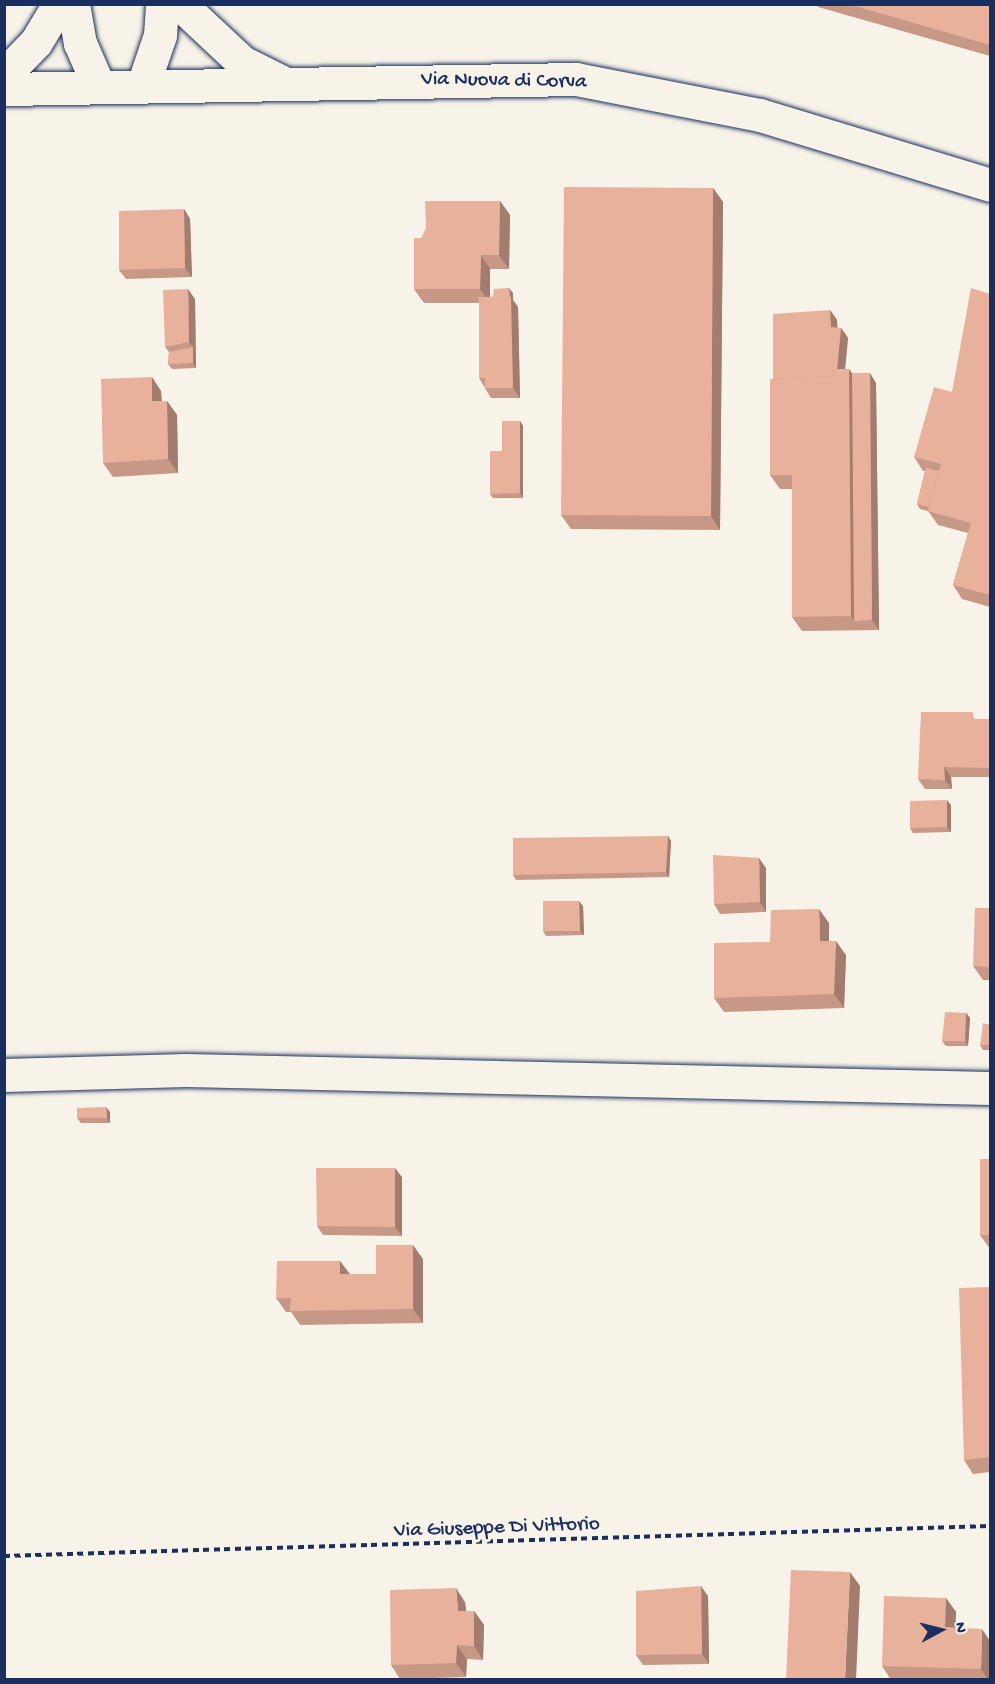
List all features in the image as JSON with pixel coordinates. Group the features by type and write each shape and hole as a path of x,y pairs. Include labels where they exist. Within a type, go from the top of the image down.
{"street":[{"path":"4,75 22,60 59,4"},
{"path":"73,4 80,43 99,87"},
{"path":"143,85 160,35 162,4"},
{"path":"180,4 242,62 284,83"},
{"name":"Via Nuova di Corva","path":"4,90 143,85 576,79 760,115 990,185"},
{"path":"4,1075 186,1070 990,1088"}],"path":[{"name":"Via Giuseppe Di Vittorio","path":"4,1556 990,1526"}],"building":[{"path":"848,4 990,4 990,45"},
{"path":"564,187 713,188 711,516 561,515"},
{"path":"425,201 500,201 499,255 481,255 480,289 414,289 414,238 421,238 426,228"},
{"path":"184,209 185,268 119,270 119,211"},
{"path":"509,288 510,297 493,297 494,289"},
{"path":"971,288 990,294 990,595 953,585 971,523 928,511 941,464 914,457 934,387 952,392"},
{"path":"188,289 189,342 165,347 163,290"},
{"path":"479,297 511,297 513,388 485,388 485,378 479,378"},
{"path":"830,310 831,327 841,328 837,369 834,369 833,376 773,379 773,314"},
{"path":"193,347 193,363 168,364 169,352"},
{"path":"834,369 849,369 851,616 792,617 792,475 770,475 770,379 833,376"},
{"path":"852,373 870,373 872,620 854,621"},
{"path":"152,377 152,401 167,401 168,459 103,463 101,379"},
{"path":"502,421 520,421 520,493 490,494 490,451 502,451"},
{"path":"926,468 939,471 929,507 917,504"},
{"path":"921,712 973,712 974,719 990,719 990,768 944,767 945,780 918,779"},
{"path":"947,800 947,827 910,828 910,801"},
{"path":"668,836 666,872 513,875 513,838"},
{"path":"713,855 759,858 760,902 714,904"},
{"path":"543,901 579,901 580,931 543,931"},
{"path":"975,908 990,908 990,967 973,966"},
{"path":"819,909 820,941 836,941 834,994 714,998 714,943 770,942 771,910"},
{"path":"945,1012 966,1013 965,1041 942,1041"},
{"path":"983,1023 990,1025 989,1045 980,1045"},
{"path":"106,1107 107,1118 77,1118 77,1108"},
{"path":"980,1159 990,1159 990,1235 980,1235"},
{"path":"316,1168 395,1168 395,1227 317,1226"},
{"path":"376,1245 413,1245 413,1309 290,1311 291,1298 276,1298 277,1261 340,1261 340,1274 376,1274"},
{"path":"990,1287 990,1457 964,1460 959,1288"},
{"path":"791,1570 850,1572 845,1680 786,1680"},
{"path":"701,1586 702,1654 636,1655 636,1591"},
{"path":"456,1588 458,1611 474,1611 474,1646 457,1645 456,1663 391,1665 390,1590"},
{"path":"884,1596 946,1598 945,1627 982,1629 981,1669 882,1666"}]}
